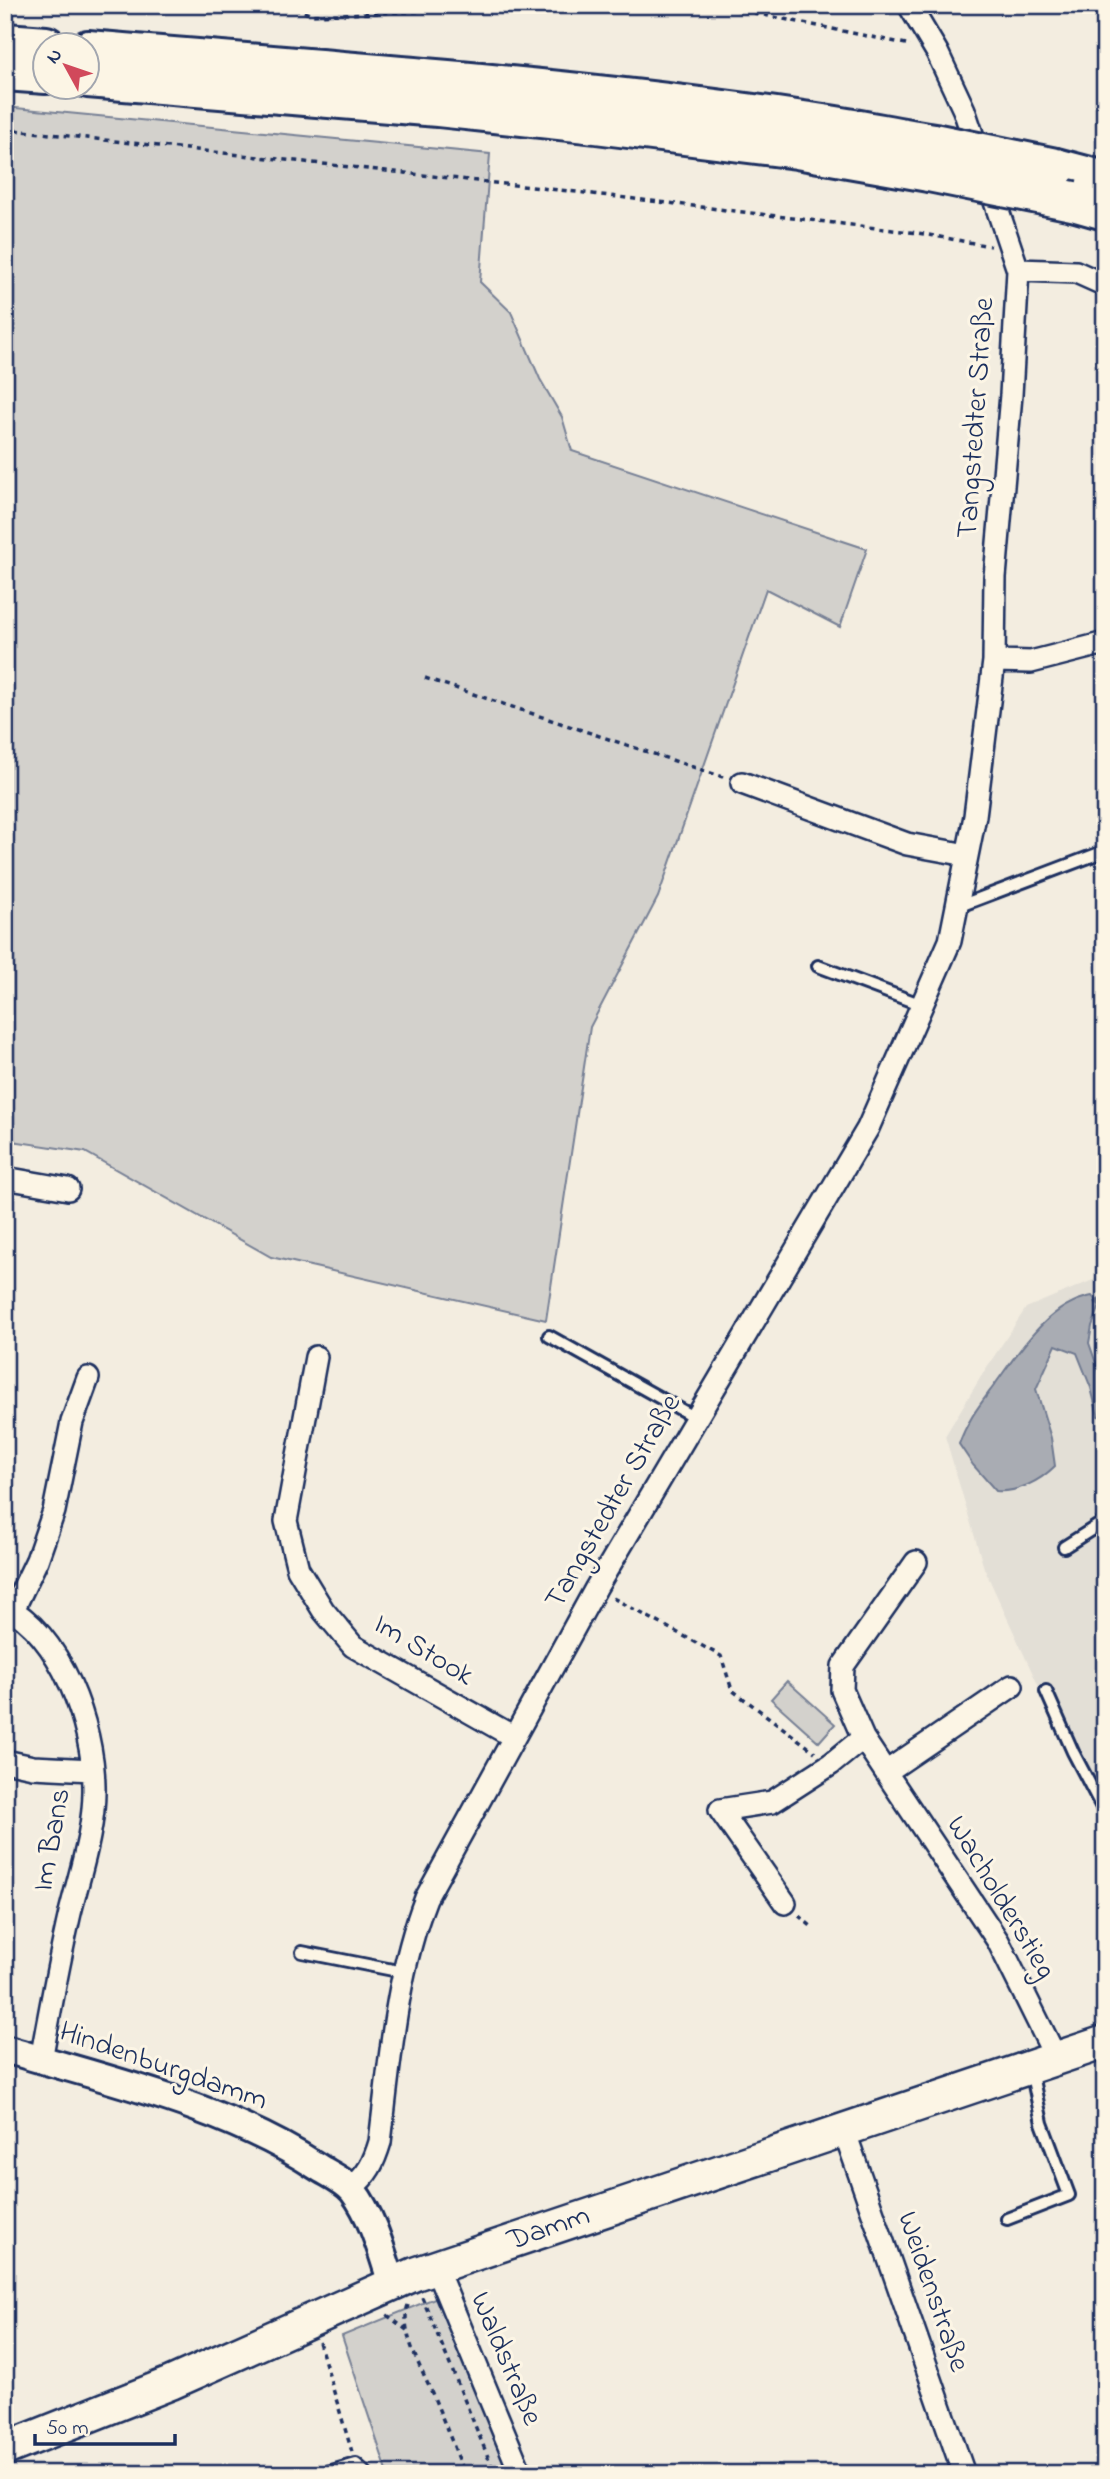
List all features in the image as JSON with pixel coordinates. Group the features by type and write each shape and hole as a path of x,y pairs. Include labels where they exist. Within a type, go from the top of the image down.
{"highway":[{"path":"5,43 32,45"},
{"path":"102,51 602,95 804,121 931,157 1078,193 1105,181"},
{"path":"5,71 32,73"},
{"path":"102,79 438,107 797,149 931,157"}],"main road":[{"name":"Damm","path":"5,2449 408,2290 845,2130 1105,2042"}],"street":[{"name":"Tangstedter Straße","path":"351,2188 362,2180 373,2165 380,2142 403,1972 412,1934 426,1898 596,1588 868,1128 950,941 975,816 994,661 995,578 1011,395 1015,260 964,110 913,7"},
{"path":"1015,260 1076,272 1105,285"},
{"path":"994,661 1031,662 1105,643"},
{"path":"742,783 907,844 967,855"},
{"path":"5,1178 68,1189"},
{"name":"Im Stook","path":"316,1357 286,1521 298,1569 323,1610 353,1646 514,1737"},
{"name":"Im Bans","path":"41,2060 60,1955 90,1831 94,1787 86,1734 59,1658 39,1633 9,1608 37,1560 54,1511 72,1422 88,1378"},
{"name":"Wacholderstieg","path":"916,1562 843,1667 842,1690 863,1738 998,1941 1043,2063"},
{"path":"886,1772 1012,1686"},
{"path":"785,1903 720,1810 772,1802 831,1764 863,1738"},
{"path":"5,1760 33,1767 92,1770"},
{"name":"Hindenburgdamm","path":"5,2049 177,2101 266,2137 298,2154 351,2188 408,2290"},
{"name":"Weidenstraße","path":"845,2130 964,2474"},
{"name":"Waldstraße","path":"408,2290 521,2474"}],"lane":[{"path":"957,906 1105,852"},
{"path":"818,966 922,1005"},
{"path":"549,1336 696,1418"},
{"path":"1064,1547 1105,1521"},
{"path":"1046,1691 1073,1752 1105,1813"},
{"path":"302,1952 403,1972"},
{"path":"1007,2220 1069,2195 1042,2123 1035,2081 1043,2063"},
{"path":"321,2474 356,2464 367,2474"}],"path":[{"path":"285,5 312,15 621,5"},
{"path":"715,5 937,52"},
{"path":"5,129 582,192 918,233 1015,260"},
{"path":"425,678 742,783"},
{"path":"596,1588 721,1656 732,1690 831,1764"},
{"path":"408,2290 408,2331 417,2363 465,2474"},
{"path":"408,2290 408,2331"},
{"path":"408,2290 495,2474"},
{"path":"316,2336 356,2464"}],"shaded area":[{"path":"5,107 490,154 480,282 511,312 540,379 562,417 572,451 867,549 840,627 766,589 658,897 590,1027 546,1320 271,1257 85,1152 5,1140"},
{"path":"1105,1275 1105,1823 984,1568 945,1436 1026,1308"},
{"path":"1092,1296 1100,1306 1089,1343 1105,1389 1105,1418 1098,1416 1091,1388 1077,1353 1056,1345 1036,1389 1051,1438 1055,1466 1028,1485 996,1491 959,1444 966,1428 1013,1360 1047,1319 1076,1301"},
{"path":"787,1681 835,1724 819,1742 771,1699"},
{"path":"437,2297 511,2474 388,2474 342,2336"}],"waterway":[{"path":"1097,1302 1105,1298"}]}
